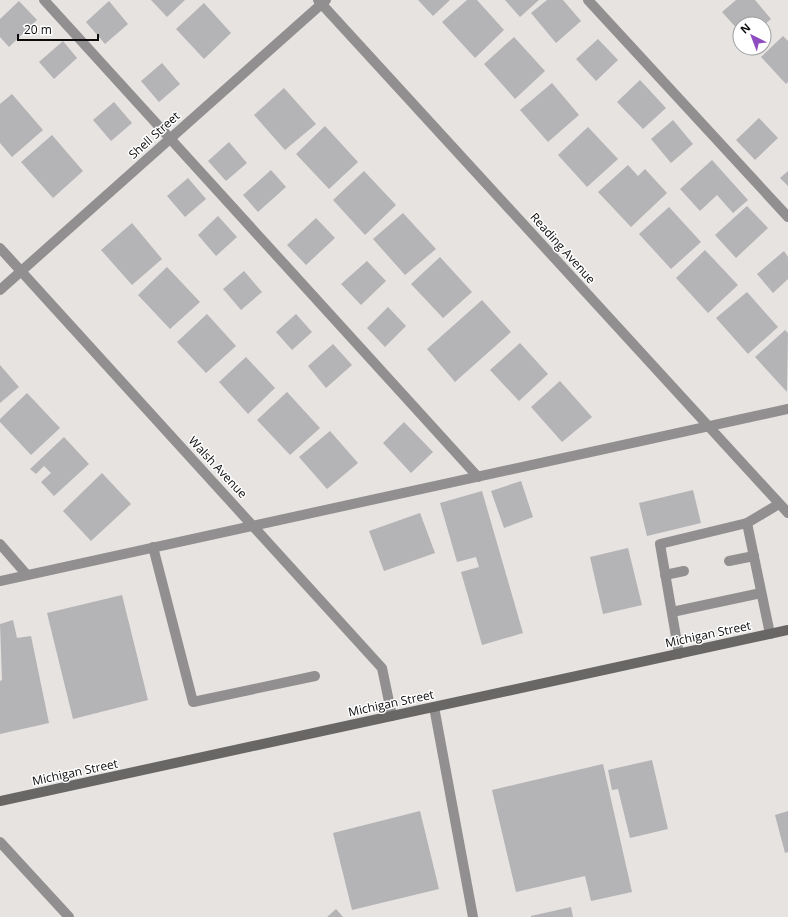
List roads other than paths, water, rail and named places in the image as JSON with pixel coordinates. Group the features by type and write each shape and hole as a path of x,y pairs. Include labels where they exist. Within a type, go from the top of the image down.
{"main road":[{"name":"Michigan Street","path":"0,801 788,630"}],"street":[{"path":"44,0 171,137 478,477"},
{"path":"588,0 788,217"},
{"name":"Shell Street","path":"0,290 322,1"},
{"name":"Reading Avenue","path":"322,1 708,427 788,513"},
{"name":"Walsh Avenue","path":"0,248 382,668 392,716"},
{"path":"0,581 788,409"},
{"path":"679,654 660,544 747,523 779,504"},
{"path":"747,523 770,634"},
{"path":"0,544 27,575"},
{"path":"154,547 194,702 315,676"},
{"path":"729,561 754,556"},
{"path":"665,575 684,571"},
{"path":"672,612 761,593"},
{"path":"434,707 474,917"},
{"path":"0,842 70,917"}]}
